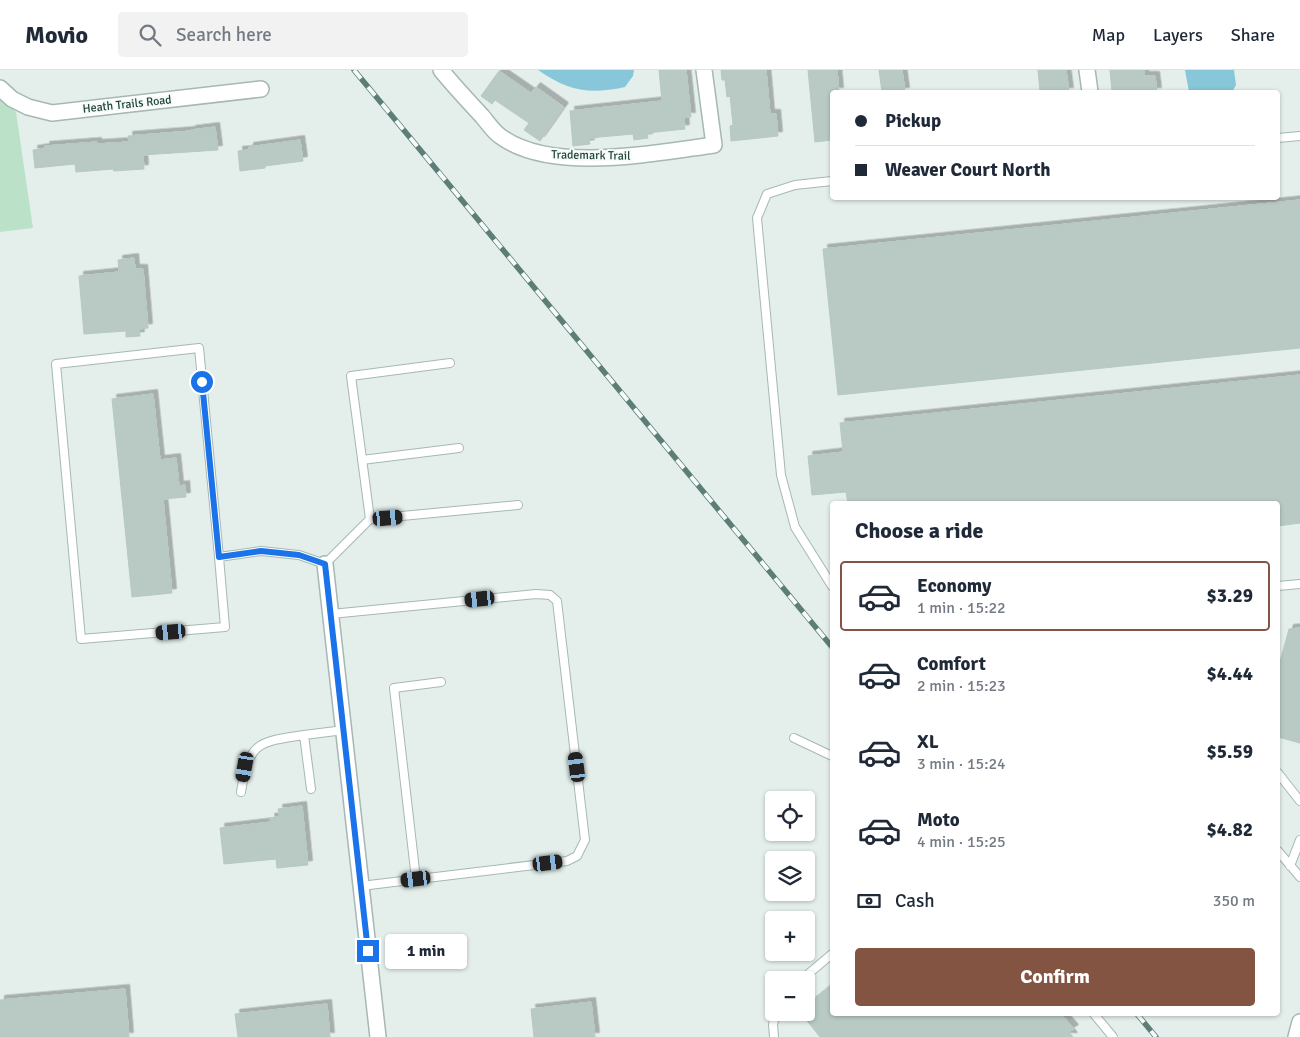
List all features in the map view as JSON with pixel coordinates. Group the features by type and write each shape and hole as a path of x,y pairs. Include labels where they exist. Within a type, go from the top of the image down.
{"street":[{"name":"Trademark Trail","path":"441,70 499,135 518,147 536,153 559,157 632,156 714,146 704,70"},
{"path":"1087,70 1090,90"},
{"name":"Heath Trails Road","path":"0,88 12,100 52,112 261,89"},
{"path":"325,564 378,1037"},
{"path":"1296,1037 1300,1022"}],"lane":[{"path":"1280,138 1300,136"},
{"path":"830,181 795,185 767,194 757,218 781,475 795,527 830,583"},
{"path":"199,348 219,557 225,627 81,639 56,364 199,348"},
{"path":"370,519 351,376 450,363"},
{"path":"362,460 459,448"},
{"path":"219,557 261,551 299,555 325,564 370,519 518,505"},
{"path":"1280,586 1300,584"},
{"path":"331,614 536,594 550,595 558,601 585,840 577,856 567,861 361,886"},
{"path":"416,879 394,688 441,682"},
{"path":"241,792 245,767 254,749 274,740 344,730"},
{"path":"304,736 311,789"},
{"path":"794,738 830,755"},
{"path":"1280,775 1300,800"},
{"path":"1290,866 1300,840"},
{"path":"1280,854 1300,878"},
{"path":"812,971 830,956"},
{"path":"1096,1016 1113,1037"},
{"path":"774,1021 774,1037"}],"green space":[{"path":"0,98 16,112 33,228 0,232"}],"water":[{"path":"538,70 634,70 633,76 625,87 590,91 559,83"},
{"path":"1185,70 1234,70 1236,85 1233,90 1189,90"}],"building":[{"path":"659,70 686,70 691,117 684,117 685,129 647,133 648,138 634,140 633,134 589,138 590,144 573,146 570,111 662,101"},
{"path":"721,70 766,70 770,114 776,114 778,136 731,141 730,126 733,125 730,96 727,97 725,80 722,80"},
{"path":"808,70 837,70 839,90 830,90 830,140 815,142"},
{"path":"879,70 902,70 905,90 882,90"},
{"path":"1038,70 1066,70 1069,90 1040,90"},
{"path":"1110,70 1144,70 1144,76 1155,76 1157,90 1112,90"},
{"path":"499,71 531,93 536,87 564,107 540,141 524,130 529,123 495,100 492,104 481,96"},
{"path":"215,127 218,150 143,155 144,169 76,172 75,164 35,168 33,150 46,148 45,146 97,142 97,144 129,142 128,136 191,131"},
{"path":"300,140 303,161 240,171 238,151 249,150 249,147"},
{"path":"1300,200 1300,348 838,395 823,249"},
{"path":"134,258 135,269 143,269 148,328 139,329 140,336 126,337 126,331 84,334 79,276 119,272 118,260"},
{"path":"1300,375 1300,523 1280,526 1280,501 848,501 846,492 812,495 808,456 843,452 840,423"},
{"path":"153,394 160,460 176,458 179,486 185,485 186,497 163,499 172,593 132,597 112,399"},
{"path":"1300,628 1300,743 1280,738 1280,662 1289,629"},
{"path":"302,806 308,865 277,868 276,859 224,864 220,828 271,822 270,818 279,817 278,809"},
{"path":"830,987 830,1016 1063,1016 1074,1029 1069,1032 1073,1037 820,1037 807,1021 815,1021 815,999"},
{"path":"125,989 129,1037 0,1037 0,1000"},
{"path":"591,1002 595,1037 534,1037 531,1009"},
{"path":"327,1004 330,1037 238,1037 235,1014"}],"railway":[{"path":"354,70 830,645"},
{"path":"1139,1016 1156,1037"}],"route":[{"path":"202,382 219,557 261,551 299,555 325,564 368,951"}]}
